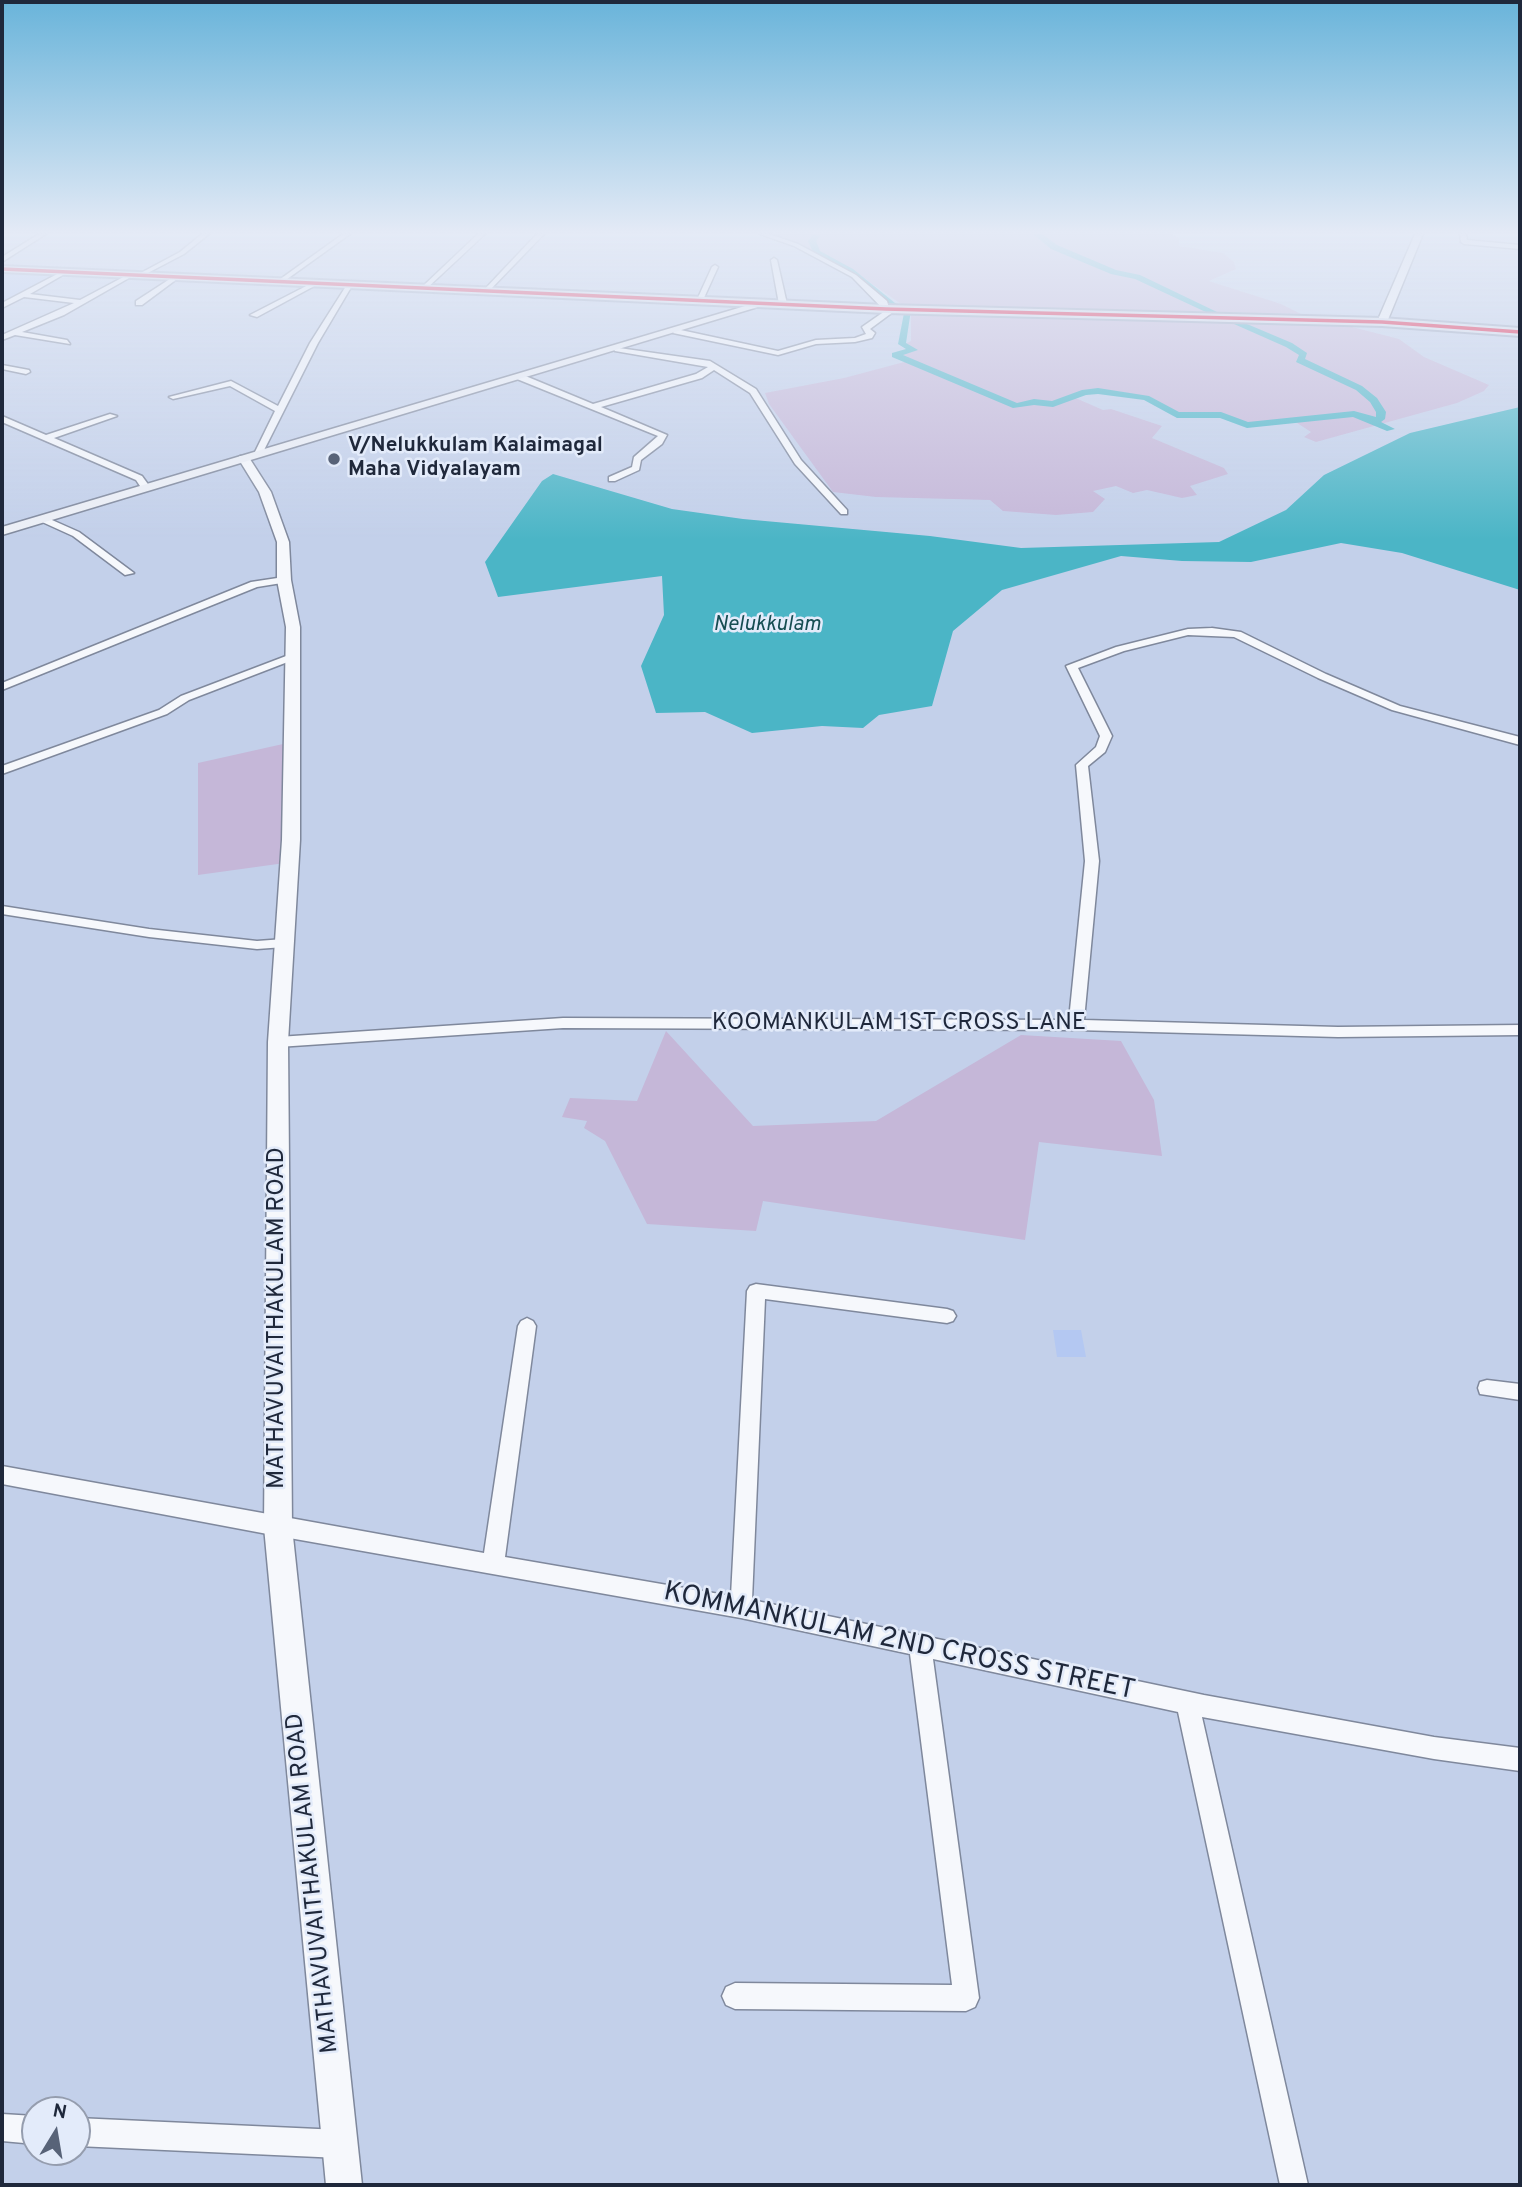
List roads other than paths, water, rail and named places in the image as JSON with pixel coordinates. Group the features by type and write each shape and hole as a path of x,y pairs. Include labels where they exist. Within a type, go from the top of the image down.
{"main road":[{"path":"2,531 660,336"}],"street":[{"path":"32,336 67,342"},
{"path":"251,456 281,411 318,336"},
{"path":"700,336 778,353 816,342 855,340 869,336"},
{"path":"615,349 715,366 760,398 798,462 844,512"},
{"path":"595,406 699,376 715,366"},
{"path":"2,367 26,372"},
{"path":"520,377 663,435 659,442 637,459 636,468 612,479"},
{"path":"173,397 231,383 281,411"},
{"path":"45,438 113,416"},
{"path":"2,419 139,478 145,487"},
{"name":"MATHAVUVAITHAKULAM ROAD","path":"251,456 283,542 284,580 293,627 291,840 278,1042 278,1527 344,2185"},
{"path":"43,519 76,534 129,573"},
{"path":"2,687 255,584 284,580"},
{"path":"1076,1024 1092,861 1082,765 1101,749 1106,736 1072,666 1120,649 1188,632 1237,634 1322,676 1396,708 1520,741"},
{"path":"2,770 163,712 185,698 294,656"},
{"path":"2,910 149,933 257,945 284,943"},
{"name":"KOOMANKULAM 1ST CROSS LANE","path":"278,1042 564,1023 1076,1024 1338,1032 1520,1030"},
{"path":"741,1608 756,1291 947,1316"},
{"path":"493,1565 527,1326"},
{"path":"1487,1388 1520,1392"},
{"name":"KOMMANKULAM 2ND CROSS STREET","path":"2,1475 278,1527 741,1608 1187,1702 1434,1748 1520,1759"},
{"path":"736,1996 966,1998 920,1646"},
{"path":"1187,1702 1294,2185"},
{"path":"2,2128 21,2129"},
{"path":"91,2133 340,2144"}],"water":[{"name":"Nelukkulam","path":"1520,407 1520,590 1402,553 1341,543 1251,562 1182,561 1121,556 1002,590 953,631 932,706 879,715 863,728 822,726 752,733 705,712 656,713 641,666 664,615 662,576 498,597 485,562 542,481 553,474 672,509 1021,548 1219,542 1286,510 1324,475 1410,433"}],"waterway":[{"path":"903,336 902,344 914,350 895,355 1016,406 1034,402 1053,404 1085,392 1098,391 1146,398 1177,415 1221,415 1247,425 1354,414 1371,421"},
{"path":"1269,336 1304,355 1299,360 1359,388 1374,400 1381,412 1380,419 1371,421"},
{"path":"1371,421 1390,429"}],"place":[{"name":"V/Nelukkulam Kalaimagal Maha Vidyalayam","path":"334,459"}]}
